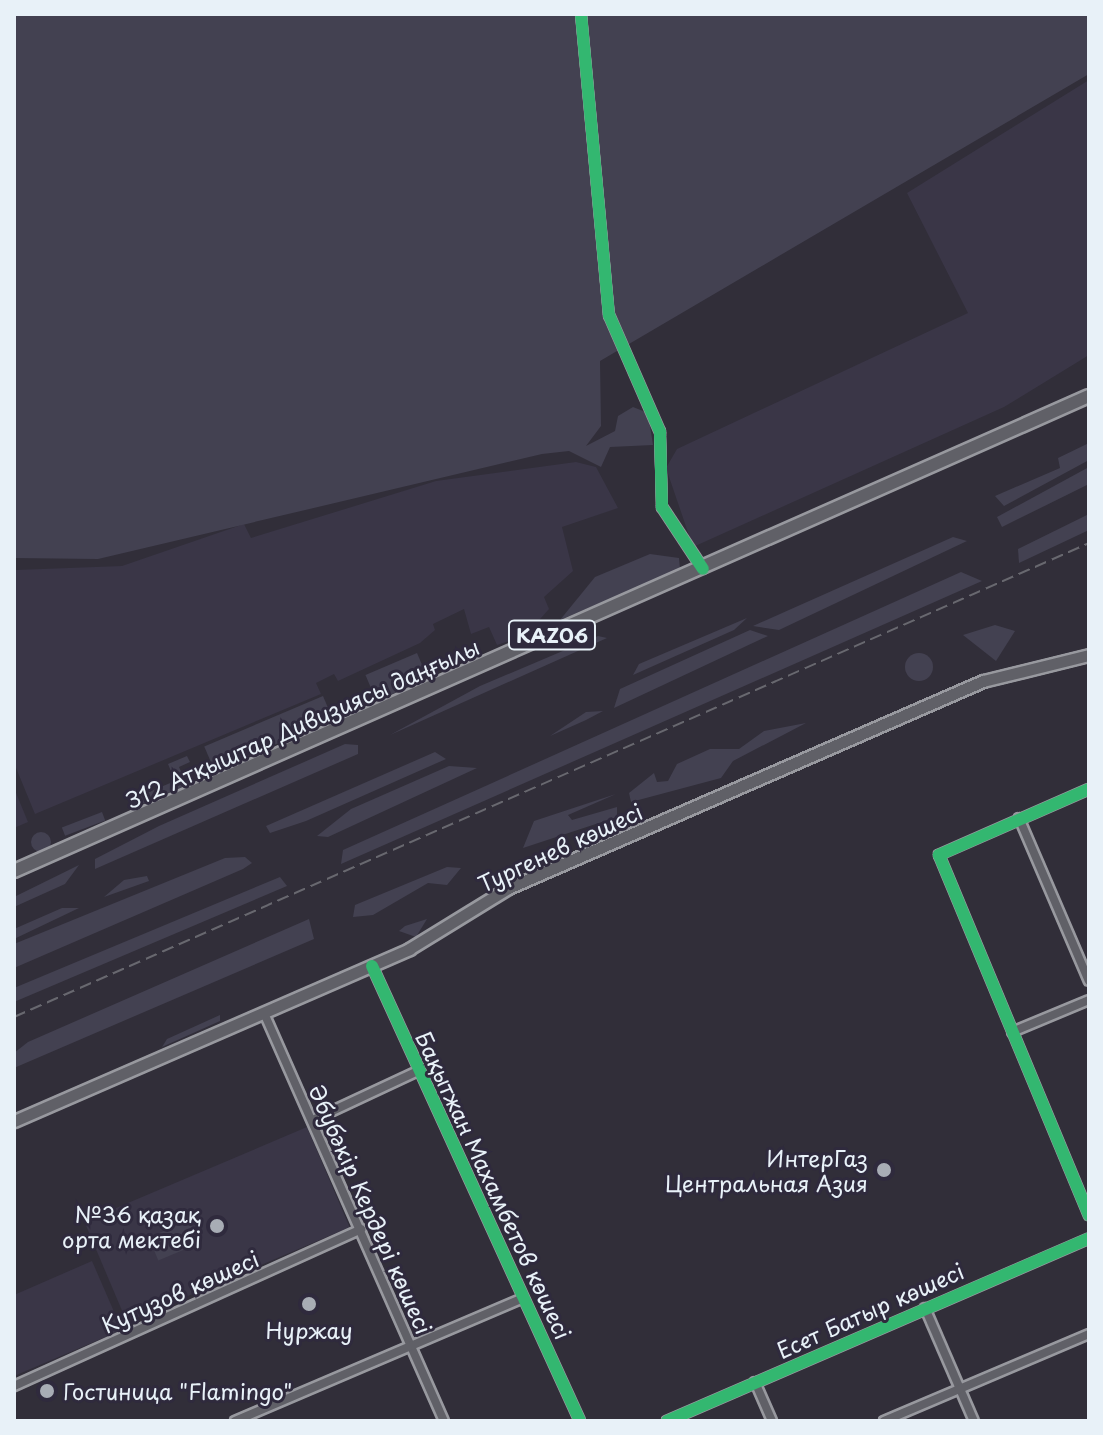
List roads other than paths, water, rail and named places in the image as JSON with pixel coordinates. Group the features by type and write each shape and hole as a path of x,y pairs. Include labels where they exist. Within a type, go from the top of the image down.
{"highway":[{"name":"312 Атқыштар Дивизиясы даңғылы","path":"14,871 1089,396"}],"main road":[{"name":"Тургенев көшесі","path":"14,1121 372,966 508,888 983,681 1089,655"}],"street":[{"path":"581,14 609,315 660,432 662,507 703,569"},
{"path":"1089,789 939,855 1089,1215"},
{"path":"1019,818 1089,981"},
{"name":"Бақытжан Махамбетов көшесі","path":"372,966 580,1421"},
{"path":"1012,1032 1089,1000"},
{"name":"Әбубәкір Кердері көшесі","path":"264,1013 444,1421"},
{"path":"313,1120 418,1071"},
{"name":"Кутузов көшесі","path":"14,1386 361,1229"},
{"name":"Есет Батыр көшесі","path":"667,1421 1089,1238"},
{"path":"235,1421 523,1298"},
{"path":"925,1308 974,1421"},
{"path":"884,1421 1089,1334"},
{"path":"755,1382 772,1421"}],"railway":[{"path":"14,1017 1089,543"}],"place":[{"name":"ИнтерГаз Центральная Азия","path":"884,1170"},
{"name":"№36 қазақ орта мектебі","path":"217,1226"},
{"name":"Нуржау","path":"309,1304"},
{"name":"Гостиница \"Flamingo\"","path":"47,1391"}]}
